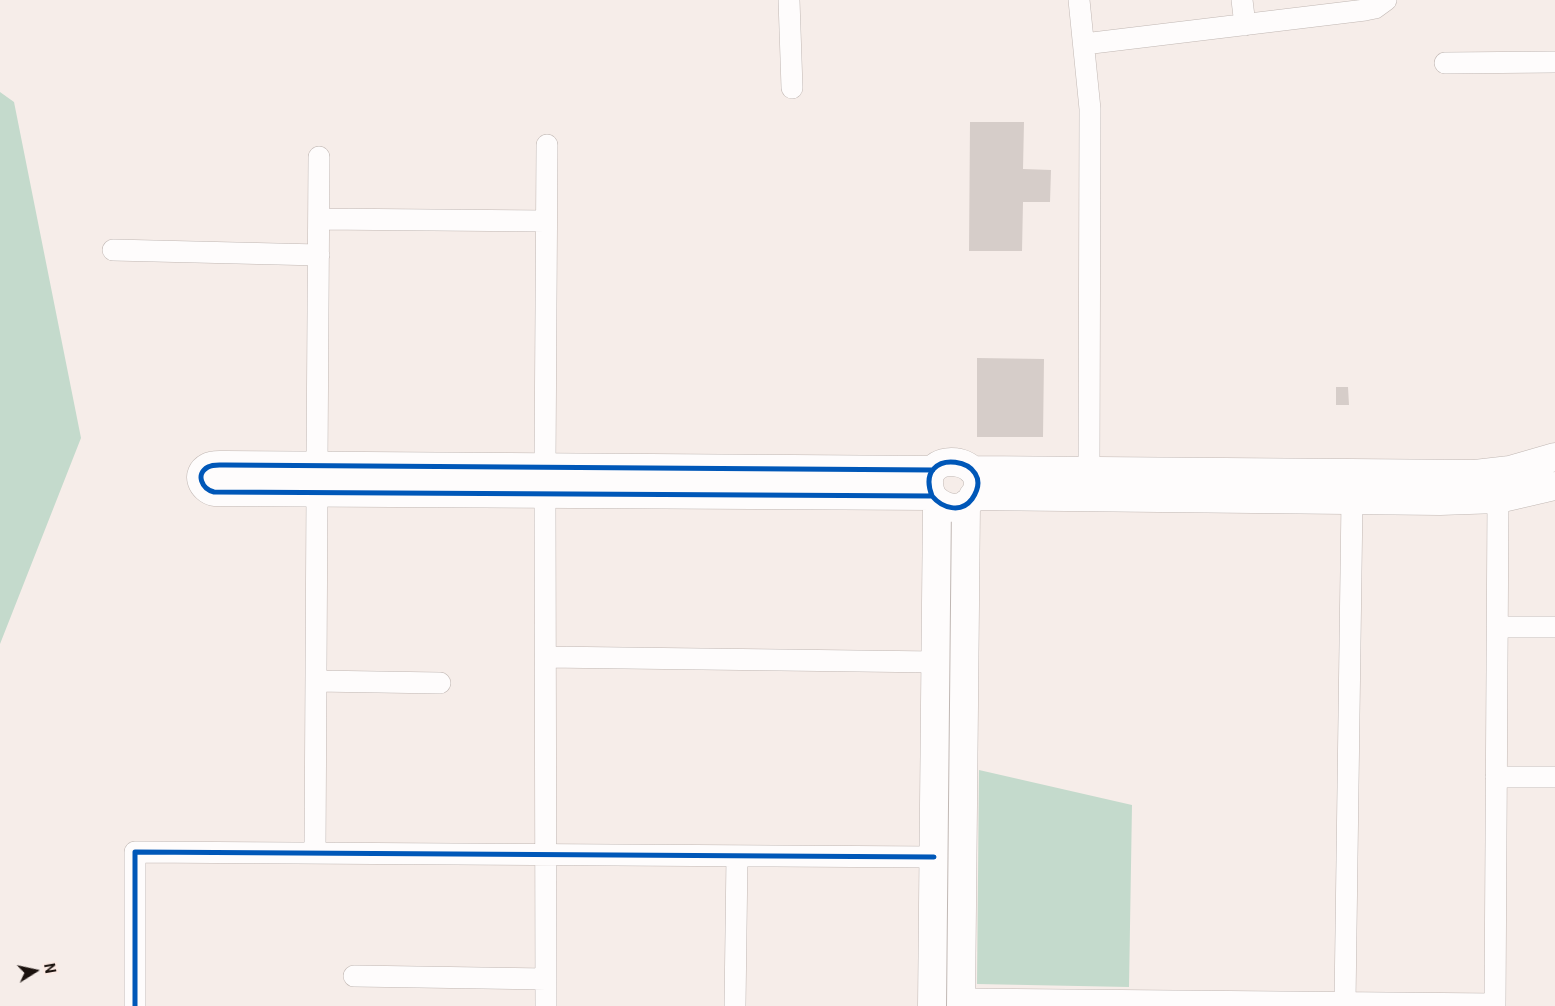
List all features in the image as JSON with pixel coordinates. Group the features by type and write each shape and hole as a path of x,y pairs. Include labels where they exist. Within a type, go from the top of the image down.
{"street":[{"path":"789,0 792,88"},
{"path":"1079,0 1091,133 1089,471"},
{"path":"1242,0 1245,24"},
{"path":"1084,44 1365,10 1375,8 1386,0"},
{"path":"1445,63 1555,62"},
{"path":"545,467 547,145"},
{"path":"317,466 319,157"},
{"path":"319,219 546,222"},
{"path":"113,250 319,255"},
{"path":"934,490 546,494 214,492 202,486 201,477 204,471 215,465 545,467 934,490 951,508 970,490 1089,471 1492,474 1555,457"},
{"path":"932,1006 936,662 934,490 945,462 953,460 960,462 970,490 961,1003 1220,1004 1345,1002 1495,1005 1498,499"},
{"path":"970,490 1352,500 1498,499 1555,486"},
{"path":"315,853 317,492"},
{"path":"546,494 546,1006"},
{"path":"1345,1002 1352,500"},
{"path":"1498,627 1555,627"},
{"path":"546,657 936,662"},
{"path":"316,681 440,683"},
{"path":"1496,777 1555,777"},
{"path":"135,1006 135,852 934,857"},
{"path":"735,1006 737,856"},
{"path":"354,976 546,979"}],"green space":[{"path":"0,92 14,102 81,438 0,644"},
{"path":"979,770 1132,805 1129,987 977,984"}],"building":[{"path":"970,122 1024,122 1023,169 1051,170 1050,202 1023,202 1022,251 969,251"},
{"path":"977,358 1044,359 1043,437 977,437"},
{"path":"1336,387 1348,387 1349,405 1336,405"}],"cycle path":[{"path":"932,496 929,479 934,469 944,463 955,462 967,466 975,474 978,485 972,499 968,504 957,508 941,504 932,496 214,492 203,485 201,477 204,470 212,465 933,470"},
{"path":"135,1006 135,852 934,857"}]}
